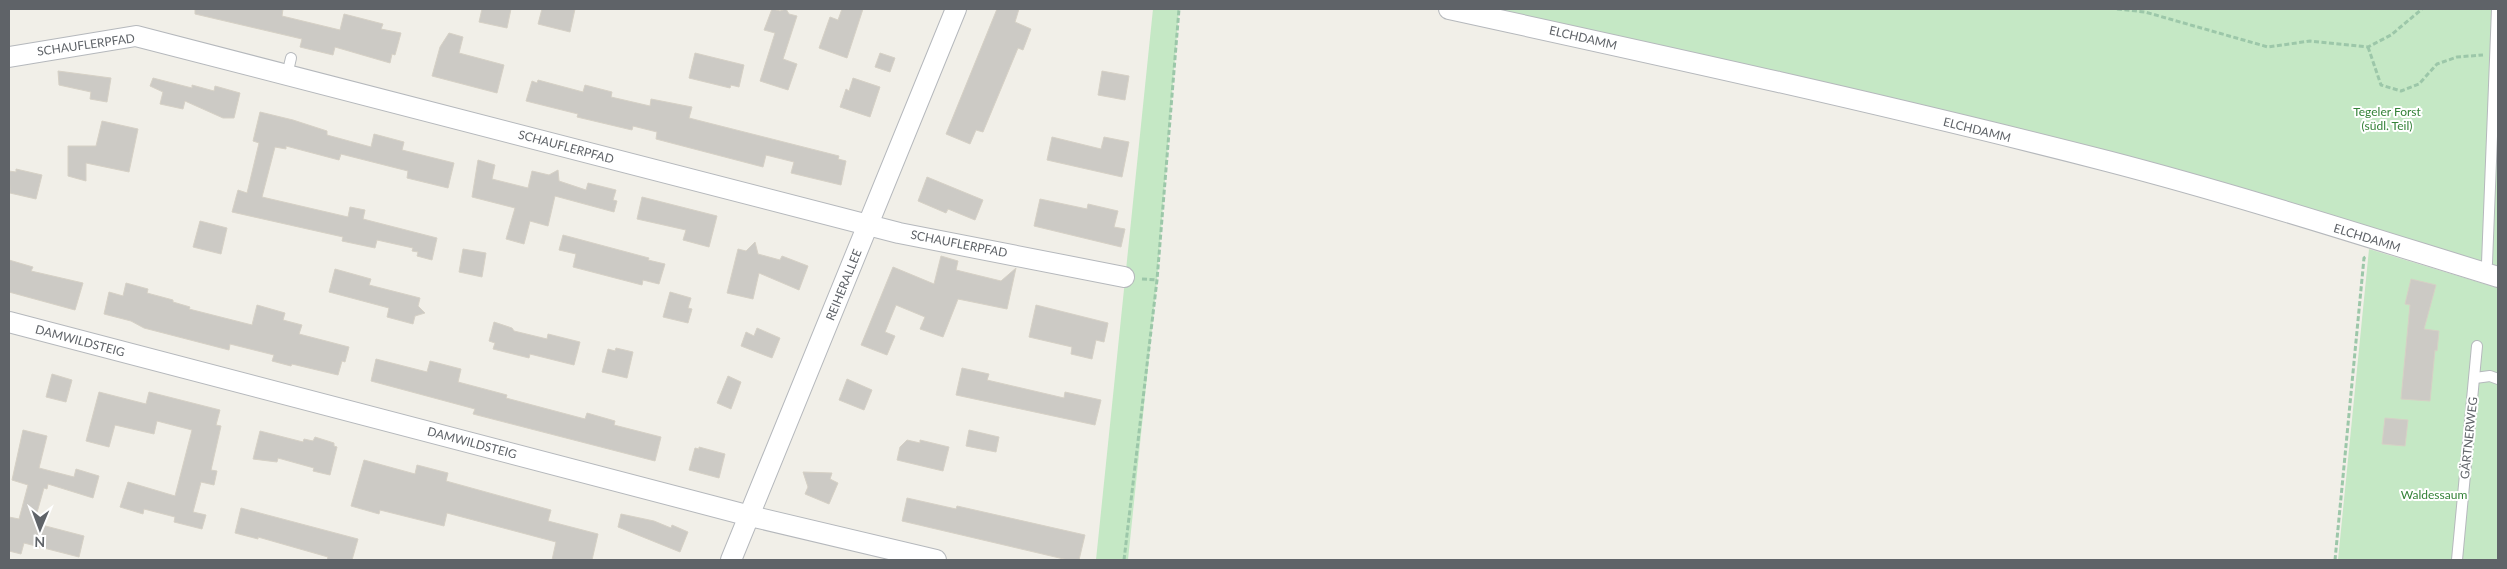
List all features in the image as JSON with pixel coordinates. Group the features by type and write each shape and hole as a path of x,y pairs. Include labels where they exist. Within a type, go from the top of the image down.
{"street":[{"name":"REIHERALLEE","path":"731,560 956,9"},
{"name":"ELCHDAMM","path":"1449,9 1820,92 2107,161 2491,274"},
{"name":"SCHAUFLERPFAD","path":"9,57 136,36 289,66 868,225 1124,278"},
{"name":"DAMWILDSTEIG","path":"9,322 750,516 936,560"}],"lane":[{"path":"2491,274 2487,263 2497,9"},
{"name":"GÄRTNERWEG","path":"2457,560 2477,346"},
{"path":"2475,378 2490,376 2498,379"}],"path":[{"path":"1124,560 1157,280 1179,9"},
{"path":"2117,9 2145,12 2268,47 2310,41 2368,47 2391,35 2422,9"},
{"path":"2368,47 2381,85 2400,91 2419,84 2436,64 2457,57 2496,55"},
{"path":"2335,560 2364,258"}],"green space":[{"path":"1153,9 1179,9 1157,280 1128,560 1096,560"},
{"name":"Tegeler Forst (südl. Teil)","path":"1471,9 2498,9 2498,266 2185,174"},
{"name":"Waldessaum","path":"2369,249 2498,288 2498,560 2338,560"}],"building":[{"path":"195,9 283,9 282,16 340,30 344,14 383,24 381,29 401,33 395,55 392,54 390,63 335,47 333,55 300,47 302,39 195,14"},
{"path":"482,9 511,9 507,28 479,22"},
{"path":"542,9 575,9 570,32 538,24"},
{"path":"772,9 780,11 786,9 789,14 797,16 783,59 797,64 788,90 760,81 775,33 764,30"},
{"path":"842,9 863,9 847,58 819,48 830,17 838,20"},
{"path":"997,9 1019,9 1015,22 1031,29 1023,50 1018,48 983,132 976,130 970,144 946,134"},
{"path":"449,33 463,37 459,53 504,65 497,93 432,76 440,47"},
{"path":"695,53 744,65 739,87 731,85 730,88 689,78"},
{"path":"880,53 895,58 890,72 875,67"},
{"path":"58,71 111,78 107,102 90,99 91,92 59,85"},
{"path":"1102,71 1129,76 1125,100 1098,95"},
{"path":"153,78 192,88 192,85 214,91 215,86 240,93 234,118 223,118 185,101 183,109 160,104 163,92 150,86"},
{"path":"853,78 880,87 870,117 840,107 846,89 849,91"},
{"path":"538,80 583,92 585,85 612,92 611,97 650,106 651,99 692,107 689,118 839,156 838,159 846,161 841,185 791,173 794,162 766,155 763,167 656,139 657,132 633,126 632,130 577,117 578,114 526,101 532,81 537,83"},
{"path":"260,112 293,120 327,131 327,135 371,147 374,134 404,142 402,150 454,163 448,188 407,178 408,171 341,154 339,160 286,146 286,149 275,147 262,197 348,217 350,207 365,210 363,219 437,238 432,260 417,256 418,252 412,251 413,248 377,240 375,248 342,241 343,237 232,212 238,190 247,193 259,143 253,141"},
{"path":"102,121 138,129 129,172 86,163 86,181 68,176 68,146 96,146"},
{"path":"1052,137 1101,149 1104,137 1129,142 1122,177 1047,160"},
{"path":"478,160 495,165 492,179 528,188 532,171 549,175 558,170 559,181 586,190 588,183 616,190 613,200 617,201 614,212 555,196 548,226 530,221 524,244 506,239 515,208 472,197"},
{"path":"16,169 42,175 36,199 10,193 9,171 16,172"},
{"path":"927,177 983,200 975,220 948,209 946,213 918,201"},
{"path":"642,197 717,216 709,247 683,240 686,230 637,219"},
{"path":"1040,199 1087,209 1088,204 1118,211 1114,227 1125,229 1121,247 1034,226"},
{"path":"200,221 227,228 221,254 193,247"},
{"path":"563,235 665,264 659,284 643,280 642,285 573,267 576,254 559,250"},
{"path":"755,242 758,254 780,260 782,256 808,266 799,290 759,273 753,299 727,293 738,249 746,251"},
{"path":"463,249 486,253 482,277 459,272"},
{"path":"941,256 958,261 956,270 1001,281 1016,268 1007,309 958,299 943,337 920,329 925,317 896,305 885,332 895,336 887,355 861,345 893,267 934,284"},
{"path":"9,260 33,267 31,271 83,283 75,310 9,292"},
{"path":"335,269 371,279 369,285 420,298 418,306 425,313 415,316 413,324 387,317 389,308 329,292"},
{"path":"2411,279 2436,285 2424,329 2439,331 2437,351 2435,350 2430,401 2401,399 2410,305 2405,304"},
{"path":"126,283 148,289 147,293 173,300 173,302 190,307 189,309 252,325 257,305 285,313 283,320 302,325 299,334 349,347 345,362 342,361 338,375 292,364 291,366 272,361 274,355 230,344 229,350 144,328 131,321 104,314 109,292 123,296"},
{"path":"670,292 691,298 688,308 692,309 688,323 663,317"},
{"path":"1036,305 1108,323 1104,342 1096,340 1092,359 1071,354 1072,347 1029,337"},
{"path":"494,322 512,328 514,331 547,339 548,334 580,342 574,365 530,354 529,358 493,349 495,343 489,341"},
{"path":"757,328 780,338 772,358 741,346 746,332 754,336"},
{"path":"616,348 633,352 627,378 602,372 608,349 615,351"},
{"path":"376,359 427,372 430,361 461,369 458,382 507,395 506,398 585,419 587,413 615,421 614,425 661,437 655,461 473,414 475,409 371,381"},
{"path":"962,368 989,374 987,380 1064,398 1065,392 1101,400 1095,425 956,395"},
{"path":"52,374 72,380 66,402 46,397"},
{"path":"728,376 741,382 731,409 717,403"},
{"path":"847,379 872,390 864,410 839,400"},
{"path":"99,392 146,404 149,392 220,410 216,425 221,426 211,470 217,471 214,485 201,482 193,512 206,515 202,529 174,522 175,517 144,509 143,514 120,507 128,482 175,496 192,430 157,421 154,434 115,425 109,447 86,441"},
{"path":"2385,418 2408,420 2405,446 2382,444"},
{"path":"23,430 47,436 39,468 74,477 76,469 99,476 93,498 48,484 47,489 44,488 34,523 84,536 79,557 24,543 21,554 9,551 9,517 19,519 28,485 12,480"},
{"path":"969,430 999,437 996,452 966,446"},
{"path":"260,431 303,442 304,439 313,441 315,437 334,443 334,446 337,447 330,475 313,471 314,468 278,458 277,462 253,459"},
{"path":"907,440 920,443 920,440 949,447 943,471 897,460 900,447"},
{"path":"699,447 725,454 719,478 689,470 695,448 699,449"},
{"path":"364,460 415,474 417,465 448,473 446,481 551,510 548,521 598,534 592,560 552,560 556,542 447,513 444,526 380,510 379,514 351,506"},
{"path":"803,472 832,473 830,479 838,483 829,504 805,494 808,487"},
{"path":"907,498 956,509 957,506 1085,535 1079,560 1068,560 902,521"},
{"path":"241,508 358,539 352,560 327,560 328,557 258,537 258,539 235,533"},
{"path":"621,514 654,521 671,528 672,525 688,532 680,552 618,527"}]}
